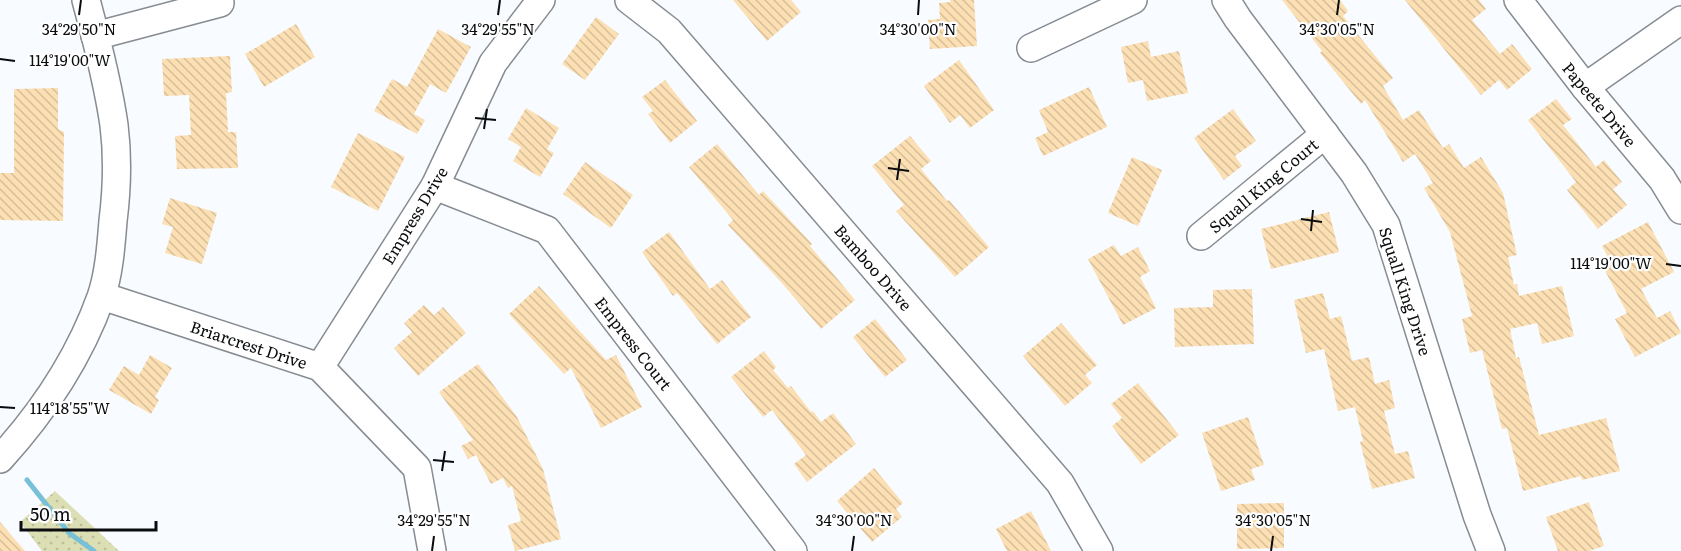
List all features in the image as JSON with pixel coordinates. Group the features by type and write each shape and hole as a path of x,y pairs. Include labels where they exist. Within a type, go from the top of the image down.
{"street":[{"path":"0,459 26,431 72,362 102,296 117,189 117,160 107,83 86,0"},
{"name":"Empress Drive","path":"320,367 435,186 493,63 541,0"},
{"name":"Bamboo Drive","path":"629,0 669,32 1060,483 1099,551"},
{"path":"1031,48 1133,0"},
{"name":"Squall King Drive","path":"1226,0 1354,172 1386,225 1477,515 1491,551"},
{"name":"Papeete Drive","path":"1518,0 1585,87 1662,179 1681,210"},
{"path":"95,36 220,3"},
{"path":"1585,87 1681,20"},
{"name":"Squall King Court","path":"1202,236 1325,134"},
{"name":"Empress Court","path":"435,186 547,230 793,551"},
{"name":"Briarcrest Drive","path":"102,296 320,367 417,468 432,551"}],"green space":[{"path":"55,491 119,551 42,551 20,522"}],"building":[{"path":"733,0 791,0 801,12 767,41"},
{"path":"950,0 974,0 977,46 930,49 928,20 940,19 939,3 951,2"},
{"path":"1282,0 1340,0 1348,11 1343,16 1393,78 1383,86 1403,120 1419,110 1443,148 1449,144 1464,168 1481,157 1503,193 1517,255 1508,257 1514,285 1517,284 1519,296 1562,286 1574,336 1542,344 1537,323 1510,329 1516,358 1519,357 1539,435 1606,418 1620,471 1582,480 1581,476 1523,491 1507,428 1502,429 1482,350 1470,353 1462,319 1472,316 1450,232 1424,188 1433,183 1415,154 1403,162 1365,100 1361,104"},
{"path":"1405,0 1479,0 1486,9 1472,20 1500,54 1512,44 1532,69 1507,90 1499,80 1481,95"},
{"path":"596,17 619,34 585,80 562,64"},
{"path":"296,24 315,57 264,87 245,54"},
{"path":"438,29 471,47 446,93 430,84 414,114 425,120 417,134 374,111 392,79 407,87"},
{"path":"1148,41 1151,57 1179,51 1188,93 1147,101 1143,80 1128,83 1121,47"},
{"path":"230,56 232,92 226,93 228,132 236,132 238,168 177,169 175,136 191,135 189,95 164,96 162,59"},
{"path":"959,60 994,110 970,128 960,115 950,123 924,86"},
{"path":"665,80 697,121 670,143 648,114 653,111 642,97"},
{"path":"1089,87 1107,127 1043,156 1035,138 1048,132 1039,110"},
{"path":"58,88 58,129 64,132 63,221 0,220 0,173 14,173 14,89"},
{"path":"1556,99 1572,119 1563,125 1596,167 1604,160 1622,182 1613,189 1627,205 1598,229 1567,190 1576,182 1528,120"},
{"path":"526,108 559,128 547,149 554,153 540,177 513,161 521,147 508,139"},
{"path":"1233,109 1256,141 1235,156 1242,166 1224,180 1194,138"},
{"path":"358,133 405,157 378,211 331,187"},
{"path":"910,136 931,161 921,169 989,247 955,277 896,211 904,205 872,166"},
{"path":"717,144 759,195 763,191 812,244 810,246 855,300 821,329 728,225 733,220 689,167"},
{"path":"1132,157 1162,170 1138,226 1108,213"},
{"path":"585,162 633,195 611,228 563,194"},
{"path":"170,198 217,213 202,264 165,253 173,227 162,224"},
{"path":"1329,212 1339,252 1271,269 1261,229"},
{"path":"1648,222 1674,272 1641,289 1657,318 1670,311 1681,333 1635,357 1615,319 1627,313 1600,261 1608,257 1602,246"},
{"path":"669,232 710,289 722,280 751,317 717,344 677,293 673,296 642,252"},
{"path":"1114,245 1121,256 1138,247 1150,271 1140,277 1156,308 1123,325 1088,259"},
{"path":"539,286 606,360 616,355 642,407 601,428 571,368 564,374 509,314"},
{"path":"1252,289 1254,344 1175,347 1174,308 1213,307 1213,290"},
{"path":"1323,293 1330,319 1341,316 1352,361 1369,357 1375,384 1389,380 1395,408 1384,411 1395,454 1408,451 1415,478 1372,489 1360,442 1363,441 1355,407 1338,411 1324,349 1306,353 1294,300"},
{"path":"424,305 434,315 443,307 466,333 418,376 394,348 412,332 404,323"},
{"path":"875,319 907,360 885,377 853,337"},
{"path":"1061,323 1097,365 1085,375 1092,383 1065,406 1023,356"},
{"path":"764,351 776,367 773,370 788,388 791,386 811,412 813,411 821,422 833,413 856,444 807,482 794,464 806,455 772,410 763,417 731,377"},
{"path":"150,355 172,368 155,397 159,400 151,414 109,390 124,366 139,375"},
{"path":"478,364 517,417 543,469 561,539 515,551 508,525 521,521 512,486 508,488 503,478 491,484 476,455 468,459 461,446 473,440 439,392"},
{"path":"1138,383 1179,435 1141,464 1112,426 1122,418 1111,404"},
{"path":"1248,417 1264,465 1251,469 1255,480 1221,491 1202,433"},
{"path":"874,468 903,503 896,509 902,517 872,542 837,501"},
{"path":"1589,502 1604,546 1589,551 1558,551 1546,517"},
{"path":"1284,503 1284,548 1237,549 1237,504"},
{"path":"1031,511 1051,551 1007,551 996,529"},
{"path":"0,522 25,551 0,551"}],"waterway":[{"path":"27,480 69,533 94,551"}]}
